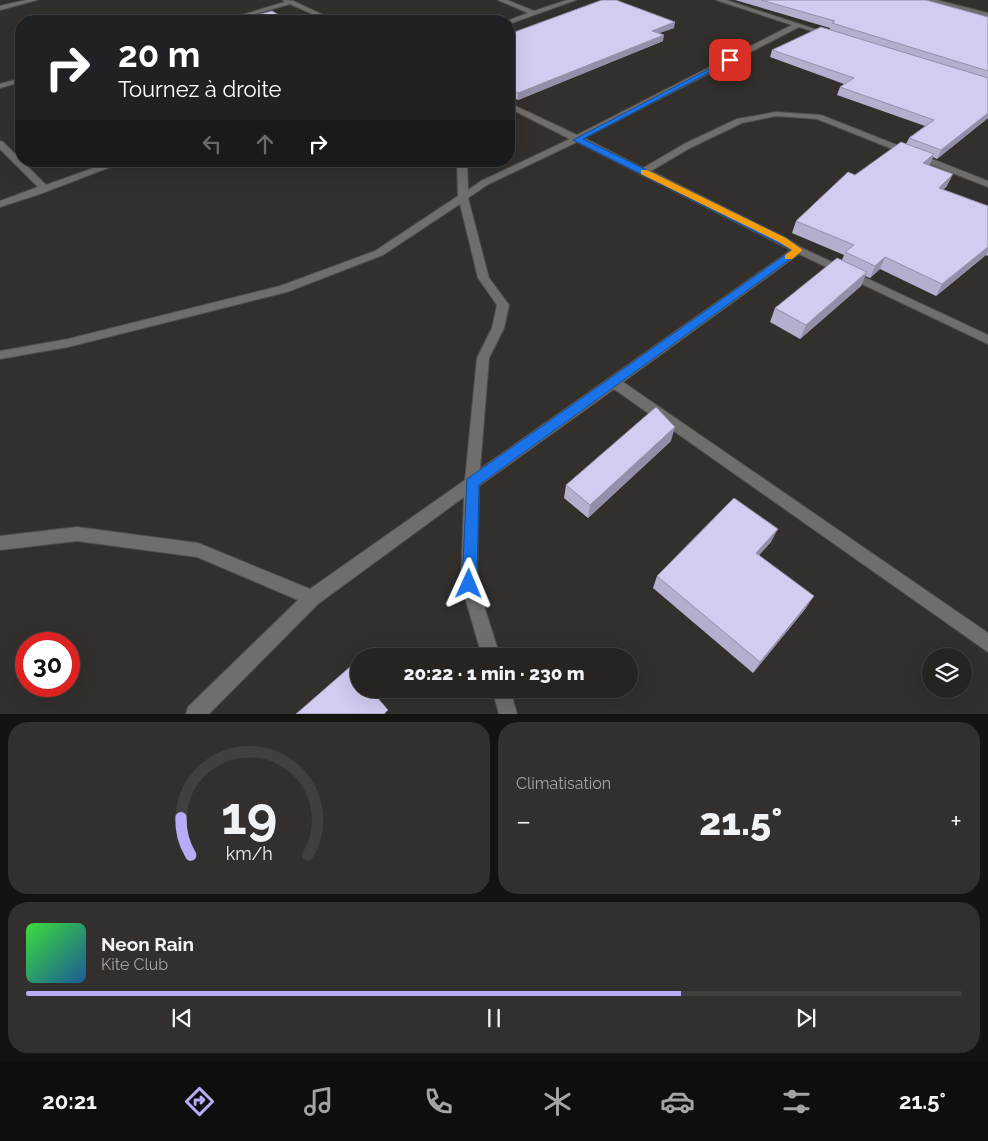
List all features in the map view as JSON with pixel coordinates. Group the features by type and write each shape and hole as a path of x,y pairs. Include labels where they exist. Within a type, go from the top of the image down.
{"street":[{"path":"0,8 34,0"},
{"path":"501,0 534,13"},
{"path":"515,20 573,0"},
{"path":"719,0 836,37"},
{"path":"930,0 988,15"},
{"path":"244,15 288,1 320,15"},
{"path":"0,354 68,343 283,289 380,253 484,183 577,140 798,25"},
{"path":"0,86 15,82"},
{"path":"515,108 782,240 798,250 988,340"},
{"path":"643,172 687,146 740,121 776,114 818,117 988,184"},
{"path":"0,144 15,159"},
{"path":"23,167 44,188"},
{"path":"0,204 105,167"},
{"path":"462,167 463,197 484,278 503,305 498,328 483,358 472,483 469,584 489,648"},
{"path":"0,209 44,188"},
{"path":"195,714 312,598 798,250"},
{"path":"614,382 988,643"},
{"path":"0,543 77,534 198,550 312,598"},
{"path":"504,698 508,714"}],"building":[{"path":"602,0 616,0 675,22 652,31 664,35 518,93 515,92 515,32"},
{"path":"761,0 926,0 988,17 988,71 832,23 835,21"},
{"path":"272,11 279,15 257,15"},
{"path":"821,27 988,78 988,113 941,150 909,138 934,120 840,87 854,78 772,50"},
{"path":"901,142 934,154 923,163 953,174 939,188 988,206 988,247 942,284 885,257 875,266 845,252 854,245 796,221 848,172 855,175"},
{"path":"837,258 867,272 806,325 775,308"},
{"path":"656,407 675,427 590,505 566,485"},
{"path":"734,498 778,529 756,553 814,596 760,662 657,576"},
{"path":"350,667 350,698 378,698 388,710 384,714 296,714"}],"slow traffic":[{"path":"644,172 782,240 798,250 789,257"}],"route":[{"path":"469,584 472,483 798,250 782,240 577,140 730,60"}]}
